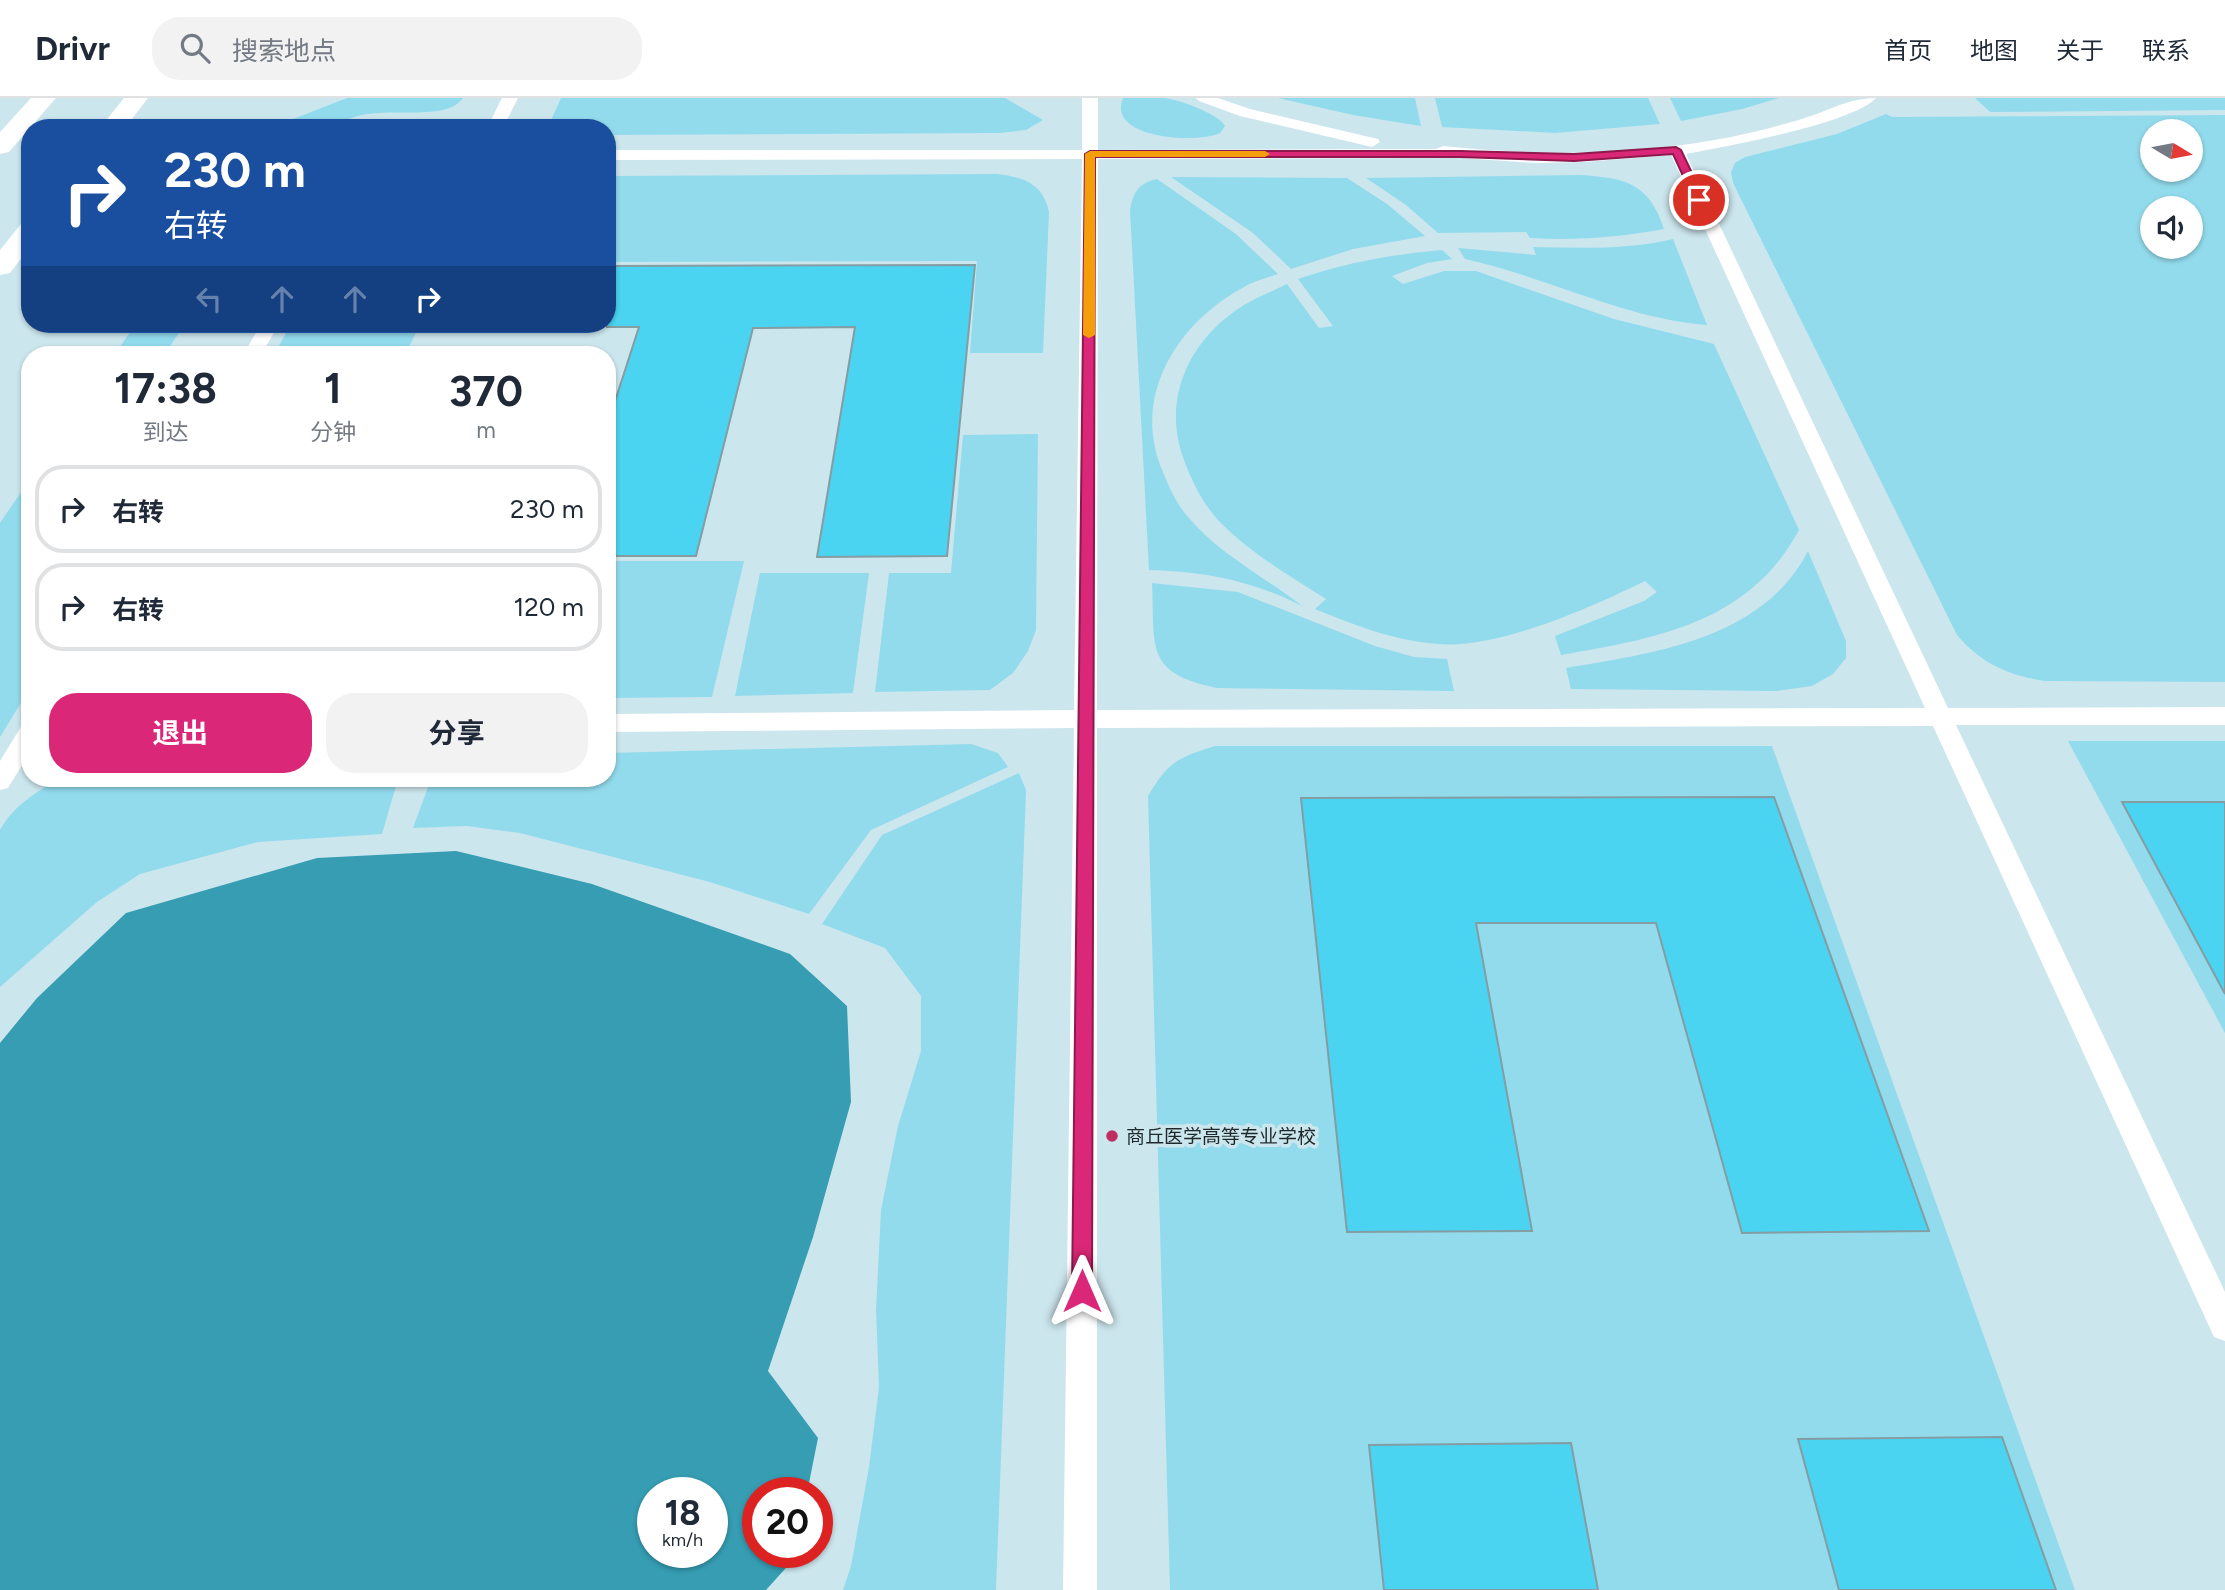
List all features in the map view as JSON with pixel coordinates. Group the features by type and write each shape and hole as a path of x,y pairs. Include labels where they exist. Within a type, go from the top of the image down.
{"main road":[{"path":"25,119 44,98"},
{"path":"120,119 136,98"},
{"path":"0,146 21,123"},
{"path":"0,267 21,241"}],"lane":[{"path":"500,119 510,98"},
{"path":"1080,1590 1090,98"},
{"path":"1204,98 1245,113 1348,138 1460,154"},
{"path":"616,155 1460,154 1574,158 1676,150 1782,131 1868,98"},
{"path":"1676,150 2225,1326"},
{"path":"616,723 2225,716"},
{"path":"0,781 21,746"}],"shaded area":[{"path":"347,98 463,98 453,106 439,111 366,114 350,119 293,119"},
{"path":"561,98 1005,98 1043,120 1026,130 999,133 616,135 616,119 552,118"},
{"path":"1123,98 1164,98 1179,101 1207,112 1225,126 1220,133 1209,136 1175,138 1156,135 1140,130 1128,122 1121,112"},
{"path":"1278,98 1415,98 1421,126 1353,115"},
{"path":"1435,98 1648,98 1660,124 1555,133 1442,127"},
{"path":"1670,98 1779,98 1742,109 1681,121"},
{"path":"1975,98 2225,98 2225,110 1990,112"},
{"path":"1886,114 1892,117 2225,115 2225,682 2045,681 1996,667 1966,645 1957,635 1733,183 1731,172 1735,163 1745,157 1837,134"},
{"path":"997,174 1024,180 1037,188 1049,212 1043,353 970,353 977,261 616,262 616,176"},
{"path":"1580,175 1610,178 1634,186 1651,202 1664,229 1581,239 1530,238 1526,232 1438,233 1406,205 1366,178"},
{"path":"1171,177 1347,178 1387,204 1425,236 1353,249 1291,269 1253,233"},
{"path":"1157,179 1236,234 1278,274 1248,285 1220,302 1198,321 1180,342 1166,365 1156,390 1152,417 1154,444 1163,472 1181,507 1201,531 1228,554 1302,606 1264,590 1227,579 1149,570 1130,210 1138,189"},
{"path":"1673,239 1707,325 1676,321 1615,306 1465,259 1458,248 1536,255 1533,247 1621,247"},
{"path":"1442,250 1452,259 1427,263 1392,276 1403,284 1444,271 1476,271 1614,319 1714,344 1799,530 1778,562 1754,587 1726,606 1665,633 1561,655 1555,636 1644,601 1657,592 1645,581 1571,614 1488,640 1438,644 1406,640 1315,609 1326,599 1259,555 1216,518 1187,468 1178,437 1176,415 1178,393 1185,372 1208,335 1244,305 1287,284 1319,328 1333,326 1298,279 1369,260"},
{"path":"130,333 179,333 170,346 120,346"},
{"path":"286,333 416,333 409,346 279,346"},
{"path":"1038,434 1036,630 1028,651 1013,673 990,690 875,692 889,573 951,573 963,435"},
{"path":"21,492 21,703 0,737 0,523"},
{"path":"1808,551 1846,641 1846,658 1833,674 1812,686 1777,691 1571,689 1566,668 1670,648 1735,623 1764,604 1788,581"},
{"path":"616,561 744,561 712,697 616,698"},
{"path":"760,573 869,573 853,693 735,696"},
{"path":"1152,583 1238,592 1375,646 1414,657 1447,659 1454,691 1217,688 1193,682 1176,674 1165,665 1158,654 1153,624"},
{"path":"2068,741 2225,741 2225,1033"},
{"path":"971,744 998,753 1008,767 871,830 809,914 710,882 520,833 467,826 413,828 428,787 616,787 616,753"},
{"path":"1215,746 1772,746 2075,1590 1170,1590 1148,796 1168,768 1182,758"},
{"path":"1019,773 1026,790 996,1590 843,1590 851,1566 869,1467 879,1387 876,1310 881,1210 898,1126 921,1051 921,996 885,948 822,924 882,835"},
{"path":"46,787 396,787 382,834 258,842 140,874 97,902 0,987 0,830 18,807"},
{"path":"456,851 592,884 790,954 847,1006 851,1102 813,1237 768,1371 818,1438 810,1477 742,1477 742,1568 786,1568 766,1590 0,1590 0,1043 37,998 126,913 317,858"}],"building":[{"path":"975,265 947,556 817,557 855,327 753,328 696,556 616,556 616,398 639,327 616,327 616,266"},
{"path":"1774,797 1929,1231 1742,1233 1656,923 1476,923 1532,1231 1347,1232 1301,798"},
{"path":"2122,802 2225,802 2225,994"},
{"path":"2002,1437 2056,1590 1839,1590 1798,1439"},
{"path":"1571,1443 1598,1590 1384,1590 1369,1445"}],"slow traffic":[{"path":"1089,335 1090,154 1265,154"}],"place":[{"name":"商丘医学高等专业学校","path":"1112,1136"}],"route":[{"path":"1082,1291 1090,154 1460,154 1574,158 1676,150 1699,200"}]}
